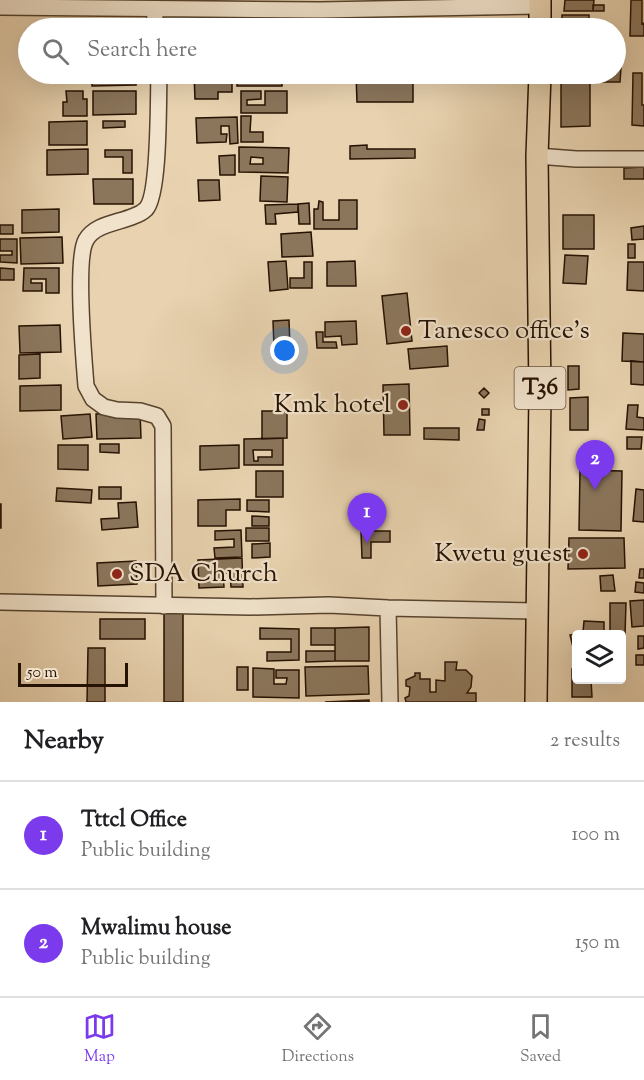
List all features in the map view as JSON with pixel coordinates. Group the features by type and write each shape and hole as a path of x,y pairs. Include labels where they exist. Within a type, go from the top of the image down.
{"highway":[{"name":"T36","path":"536,702 540,394 537,156 540,84"}],"street":[{"path":"0,7 88,4 154,9 320,10 540,3"},
{"path":"154,9 155,18"},
{"path":"159,84 158,143 153,193 146,209 93,232 85,241 82,253 81,282 86,386 93,399 104,407 140,411 157,416 163,426 164,606"},
{"path":"537,156 576,159 644,159"},
{"path":"0,602 250,607 317,605 537,611"},
{"path":"388,608 390,702"}],"building":[{"path":"565,0 594,0 593,11 564,11"},
{"path":"631,0 642,0 644,36 630,36"},
{"path":"593,5 604,5 604,11 593,11"},
{"path":"562,15 589,15 589,18 562,18"},
{"path":"633,73 642,73 644,126 632,125"},
{"path":"92,84 136,84 136,85 92,86"},
{"path":"194,84 232,84 232,92 218,92 218,99 195,99"},
{"path":"237,84 282,84 282,86 237,86"},
{"path":"356,84 413,84 413,102 357,102"},
{"path":"561,84 590,84 590,126 561,127"},
{"path":"66,91 83,91 83,99 87,99 87,116 63,116 63,102 67,102"},
{"path":"93,91 136,91 136,114 93,115"},
{"path":"241,91 261,91 261,99 247,100 247,105 265,105 265,91 287,91 287,113 241,113"},
{"path":"241,116 251,116 250,132 263,132 263,142 241,142"},
{"path":"237,117 238,143 230,144 229,126 221,126 221,134 227,134 226,142 197,143 196,118"},
{"path":"87,121 87,145 49,145 49,122"},
{"path":"103,121 125,121 125,127 103,128"},
{"path":"367,145 367,149 415,149 415,158 350,159 350,146"},
{"path":"239,147 289,148 288,173 239,172","holes":["251,157 263,158 263,164 250,164"]},
{"path":"88,149 88,174 47,175 47,150"},
{"path":"105,150 132,150 132,173 123,173 123,157 105,157"},
{"path":"235,155 235,175 220,175 219,156"},
{"path":"644,167 644,179 624,179 624,168"},
{"path":"261,176 288,177 287,202 260,201"},
{"path":"93,179 133,179 133,204 94,204"},
{"path":"198,180 219,180 220,200 199,201"},
{"path":"339,200 357,200 357,229 314,229 314,209 318,209 319,201 323,202 323,220 339,220"},
{"path":"309,203 310,224 299,224 298,204"},
{"path":"298,204 298,212 275,214 276,224 266,224 265,205"},
{"path":"59,209 59,232 22,233 22,210"},
{"path":"563,215 594,215 594,249 563,249"},
{"path":"0,225 13,225 13,234 0,234"},
{"path":"644,226 644,239 632,240 631,228"},
{"path":"311,232 313,256 282,257 281,234"},
{"path":"62,237 63,263 21,264 20,238"},
{"path":"0,239 17,239 17,263 0,262 0,255 12,255 12,251 0,251"},
{"path":"628,244 635,244 635,258 628,258"},
{"path":"565,255 588,256 586,284 563,283"},
{"path":"286,261 288,289 270,291 268,262"},
{"path":"355,261 356,286 327,286 327,262"},
{"path":"304,262 312,262 312,288 290,288 290,278 304,278"},
{"path":"628,262 644,262 644,291 627,290"},
{"path":"0,268 14,269 14,280 0,280"},
{"path":"24,268 59,268 59,293 46,293 46,279 31,279 31,283 42,283 42,291 23,291"},
{"path":"407,293 412,341 387,344 382,296"},
{"path":"289,320 290,348 274,348 273,321"},
{"path":"356,321 357,344 342,345 341,336 325,337 325,322"},
{"path":"60,325 61,352 20,353 19,326"},
{"path":"316,332 323,332 323,342 336,342 337,348 317,348"},
{"path":"623,333 644,334 644,362 622,361"},
{"path":"447,346 448,366 410,369 408,349"},
{"path":"40,354 40,378 19,379 19,355"},
{"path":"631,361 644,362 644,385 631,384"},
{"path":"568,366 579,366 579,389 568,390"},
{"path":"409,384 410,435 384,435 383,385"},
{"path":"61,385 61,410 20,411 20,386"},
{"path":"484,388 489,393 484,398 479,393"},
{"path":"588,397 588,430 570,430 570,398"},
{"path":"628,405 638,405 637,417 644,418 644,430 626,429"},
{"path":"482,409 489,409 489,415 482,415"},
{"path":"262,411 287,411 287,438 262,439"},
{"path":"140,412 141,438 97,439 96,414"},
{"path":"90,414 92,437 63,439 61,416"},
{"path":"479,419 485,420 484,430 477,430"},
{"path":"424,428 459,428 459,440 424,439"},
{"path":"627,437 642,437 641,449 627,449"},
{"path":"283,438 283,465 244,465 244,439","holes":["253,450 272,450 272,457 258,457 258,461 254,461"]},
{"path":"100,444 119,444 119,453 100,452"},
{"path":"58,445 88,445 88,470 58,469"},
{"path":"239,445 239,468 200,470 200,446"},
{"path":"580,470 622,471 621,531 579,530"},
{"path":"256,471 283,471 283,497 256,497"},
{"path":"99,487 121,487 121,499 99,499"},
{"path":"57,488 92,490 91,503 56,501"},
{"path":"636,489 644,490 644,522 633,521"},
{"path":"240,499 240,510 226,510 226,526 198,526 198,500"},
{"path":"247,500 269,500 269,512 247,511"},
{"path":"136,502 138,527 102,530 101,519 119,518 118,503"},
{"path":"1,504 1,528 0,528"},
{"path":"252,516 269,517 269,526 252,526"},
{"path":"246,528 269,528 269,541 246,541"},
{"path":"241,530 242,557 215,558 214,548 234,547 234,539 215,540 215,531"},
{"path":"361,531 390,531 390,542 371,542 371,558 362,558"},
{"path":"569,538 624,538 625,568 568,569"},
{"path":"270,543 270,557 252,558 252,544"},
{"path":"242,558 243,587 231,587 230,573 223,573 224,587 199,588 198,560"},
{"name":"SDA Church","path":"136,561 137,584 98,586 97,563"},
{"path":"640,569 644,569 644,578 639,578"},
{"path":"613,575 615,591 601,591 600,576"},
{"path":"636,582 644,583 644,593 635,592"},
{"path":"644,600 644,626 632,627 630,601"},
{"path":"610,603 626,603 625,630 610,630"},
{"path":"164,613 183,613 183,702 164,702"},
{"path":"100,619 145,619 145,639 100,639"},
{"path":"584,621 604,622 604,630 583,630"},
{"path":"369,627 369,661 335,661 335,628"},
{"path":"260,628 299,629 299,660 267,661 267,652 291,652 291,639 260,639"},
{"path":"311,628 335,628 335,645 311,645"},
{"path":"638,636 644,636 644,648 638,649"},
{"path":"88,648 105,648 105,702 87,702"},
{"path":"306,651 335,651 335,661 306,662"},
{"path":"636,655 644,655 644,665 636,665"},
{"path":"445,662 457,662 456,670 466,670 472,676 471,687 467,693 476,693 476,702 406,702 405,698 409,696 410,687 406,686 406,680 415,676 415,673 420,673 420,679 430,679 430,692 436,692 436,680 445,681"},
{"path":"368,666 369,694 306,696 305,667"},
{"path":"237,667 248,667 248,690 237,690"},
{"path":"253,668 274,669 274,684 286,684 287,678 276,678 276,670 299,670 299,698 253,697"},
{"path":"572,684 591,684 592,697 572,697"},
{"path":"369,700 369,702 325,702"}],"place":[{"name":"Tanesco office's","path":"406,331"},
{"name":"Kmk hotel","path":"403,405"},
{"name":"Mwalimu house","path":"595,490"},
{"name":"Tttcl Office","path":"367,543"},
{"name":"Kwetu guest","path":"583,554"},
{"name":"SDA Church","path":"117,574"}]}
